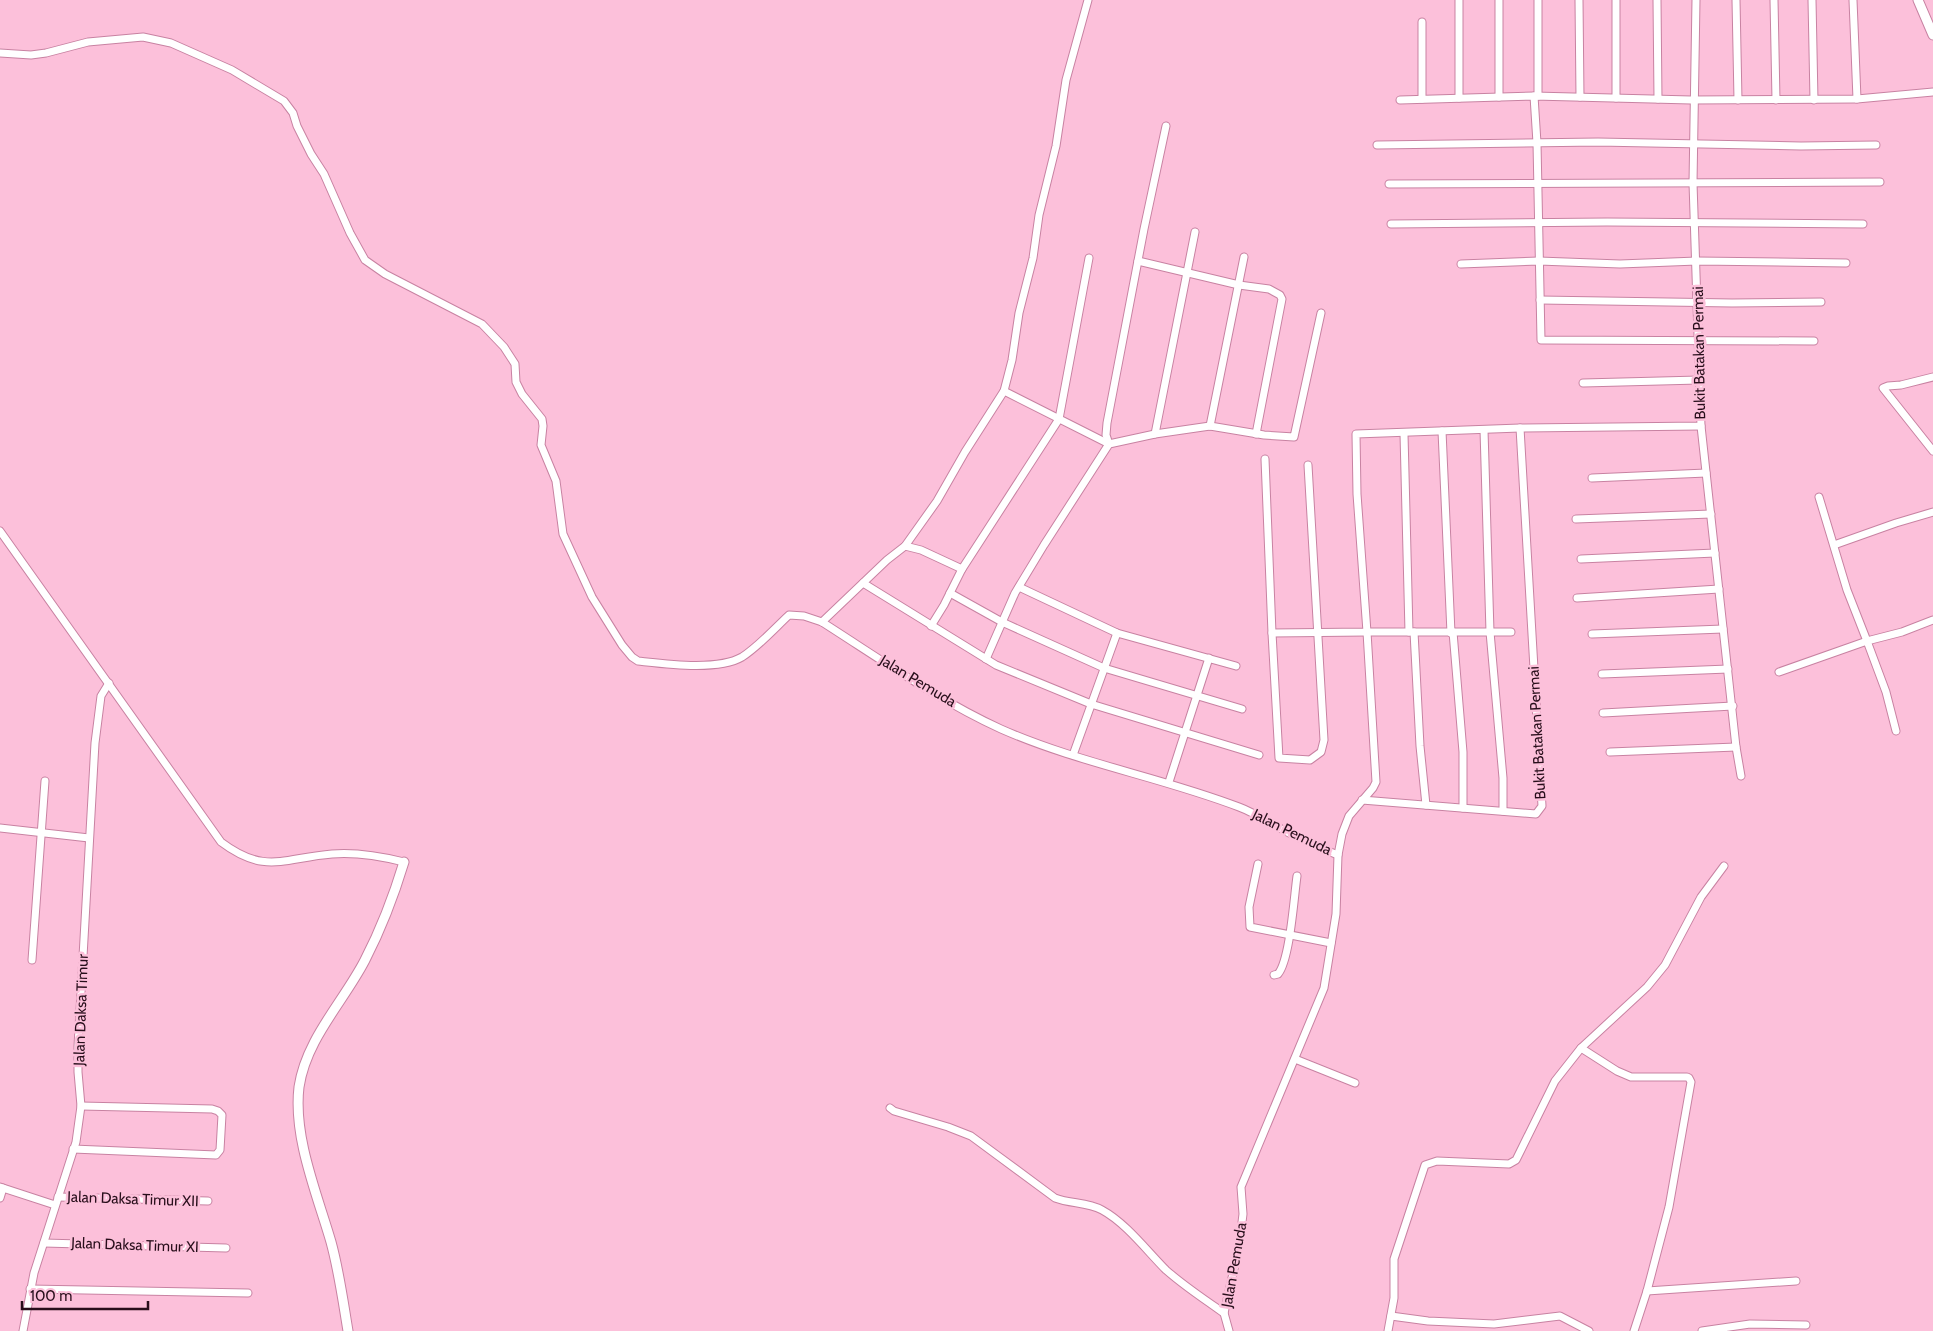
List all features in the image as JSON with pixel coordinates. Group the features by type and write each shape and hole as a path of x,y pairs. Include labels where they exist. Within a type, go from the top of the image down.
{"street":[{"path":"822,622 887,560 905,546 937,501 965,452 1004,391 1012,360 1019,313 1033,258 1039,215 1056,146 1066,80 1088,0"},
{"path":"1459,0 1459,98"},
{"path":"1499,0 1499,97"},
{"path":"1538,0 1536,96 1541,340 1814,341"},
{"path":"1579,0 1580,97"},
{"path":"1616,0 1616,98"},
{"path":"1657,0 1658,99"},
{"name":"Bukit Batakan Permai","path":"1338,855 1342,834 1349,816 1376,782 1356,434 1404,434 1520,428 1701,426 1700,341 1693,183 1696,0"},
{"path":"1736,0 1738,100"},
{"path":"1774,0 1776,100"},
{"path":"1812,0 1814,100"},
{"path":"1853,0 1856,100"},
{"path":"1918,0 1933,35"},
{"path":"1422,22 1422,99"},
{"name":"Jalan Pemuda","path":"0,53 31,55 88,42 143,37 171,43 232,70 284,101 293,113 311,154 324,174 350,233 365,260 385,274 482,324 504,348 515,364 516,382 522,394 542,419 541,445 556,481 563,534 592,597 622,645 638,661 700,666 732,661 743,656 789,615 804,616 822,622 932,692 1001,729 1073,756 1128,773 1169,782 1242,808 1315,846 1338,855 1336,914 1324,988 1241,1187 1243,1214 1239,1247 1224,1313 1229,1331"},
{"path":"1400,100 1536,96 1695,100 1856,100 1933,92"},
{"path":"1109,444 1106,435 1107,423 1166,126"},
{"path":"1377,145 1537,143 1876,145"},
{"path":"1388,184 1880,182"},
{"path":"1391,224 1863,224"},
{"path":"1155,434 1195,232"},
{"path":"1210,426 1244,257"},
{"path":"931,626 962,569 1059,419 1089,258"},
{"path":"1138,261 1239,285 1276,291 1280,295 1282,299 1256,434"},
{"path":"1461,264 1539,261 1620,264 1696,261 1846,263"},
{"path":"1540,300 1732,303 1821,302"},
{"path":"1004,391 1109,444 1155,434 1210,426 1256,434 1294,437 1321,314"},
{"path":"1933,377 1883,388 1933,451"},
{"path":"1583,383 1699,380"},
{"path":"1701,426 1736,747 1742,776"},
{"name":"Bukit Batakan Permai","path":"1362,800 1536,814 1542,806 1520,428"},
{"path":"1484,430 1490,632 1503,778 1503,812"},
{"path":"1442,431 1452,632 1464,752 1463,808"},
{"path":"1404,434 1411,632 1426,805"},
{"path":"986,660 1019,587 1109,444"},
{"path":"1265,459 1279,758 1310,760 1321,752 1324,740 1308,465"},
{"path":"1592,478 1706,473"},
{"path":"1819,497 1847,590 1886,692 1896,731"},
{"path":"1834,545 1933,512"},
{"path":"1576,519 1711,514"},
{"path":"0,531 221,842 233,851 251,859 271,863 344,854 365,854 404,862 386,914 365,961 311,1050 299,1087 300,1122 304,1150 332,1245 348,1331"},
{"path":"905,546 921,550 962,569"},
{"path":"1581,559 1715,553"},
{"path":"863,583 986,660 1091,704 1259,755"},
{"path":"1019,587 1118,633 1236,666"},
{"path":"1577,598 1718,589"},
{"path":"950,593 1002,622 1104,668 1242,710"},
{"path":"1779,672 1933,620"},
{"path":"1592,634 1723,629"},
{"path":"1272,633 1511,632"},
{"path":"1073,756 1118,633"},
{"path":"1169,782 1209,658"},
{"path":"1602,674 1728,670"},
{"name":"Jalan Daksa Timur","path":"23,1331 30,1289 76,1142 81,1106 78,1046 89,838 98,710 101,696 109,683"},
{"path":"1603,712 1733,706"},
{"path":"1610,752 1736,747"},
{"path":"32,960 46,781"},
{"path":"0,828 89,838"},
{"path":"1258,864 1249,907 1250,927 1331,943"},
{"path":"1388,1331 1394,1298 1394,1259 1425,1165 1437,1161 1509,1164 1516,1160 1555,1081 1581,1048 1647,987 1665,965 1701,897 1724,866"},
{"path":"1274,975 1278,974 1282,967 1289,935 1297,876"},
{"path":"1581,1048 1617,1071 1631,1077 1687,1077 1690,1082 1669,1208 1647,1291 1634,1331"},
{"path":"1295,1060 1354,1083"},
{"path":"73,1149 216,1155 220,1150 222,1115 212,1109 81,1106"},
{"path":"890,1108 894,1111 971,1136 1055,1198 1063,1201 1088,1204 1103,1210 1118,1221 1168,1272 1224,1313"},
{"path":"0,1198 2,1187 55,1205"},
{"name":"Jalan Daksa Timur XII","path":"58,1197 208,1201"},
{"name":"Jalan Daksa Timur XI","path":"44,1243 226,1248"},
{"path":"1647,1291 1796,1281"},
{"path":"30,1289 248,1293"},
{"path":"1390,1316 1428,1321 1494,1324 1560,1316 1589,1331"},
{"path":"1702,1331 1750,1324 1806,1325"}]}
